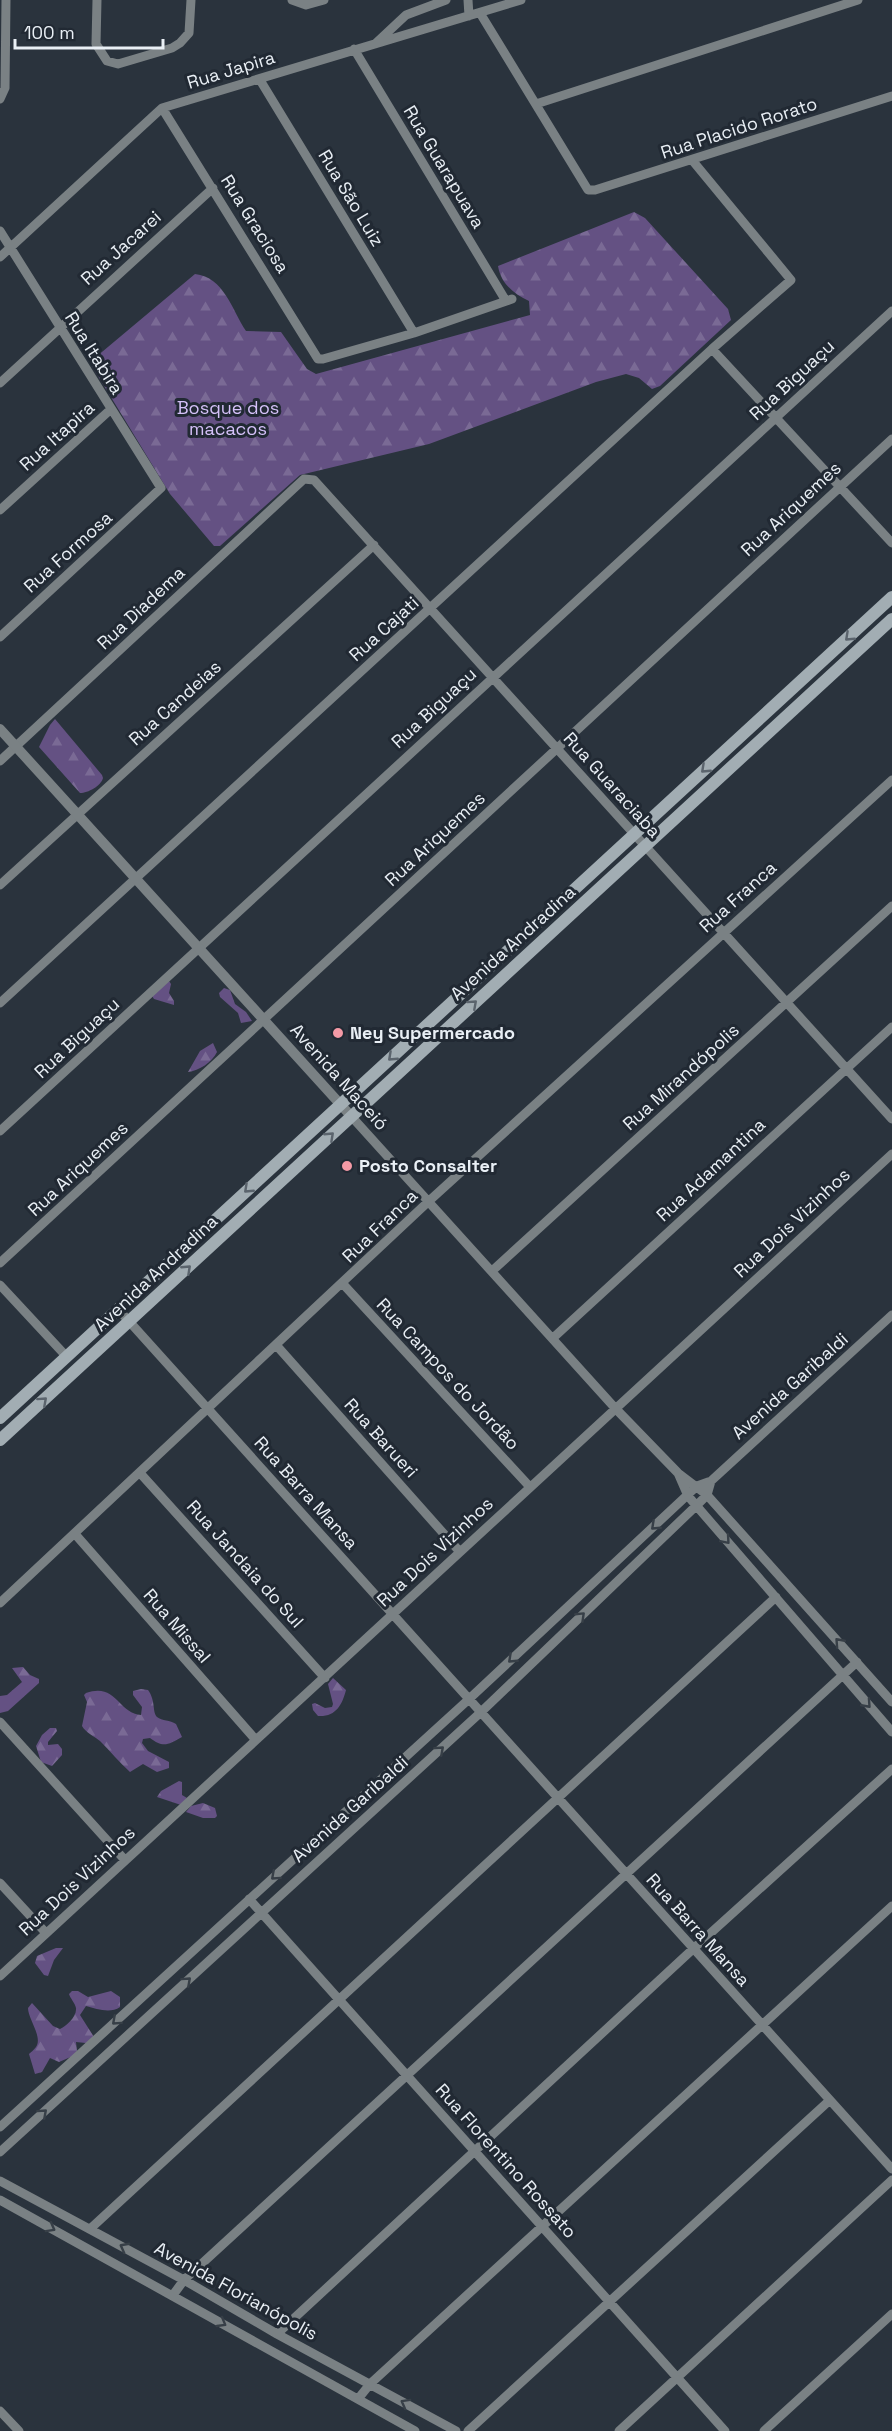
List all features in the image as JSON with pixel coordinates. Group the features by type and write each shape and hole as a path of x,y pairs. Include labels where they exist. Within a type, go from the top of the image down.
{"main road":[{"name":"Avenida Andradina","path":"0,1418 892,597"},
{"name":"Avenida Andradina","path":"0,1440 130,1323 351,1116 892,619"}],"street":[{"path":"0,99 5,88 6,0"},
{"path":"97,0 96,44 107,61 118,64 180,43 189,33 191,0"},
{"path":"292,0 306,5 324,0"},
{"path":"375,44 406,15 446,0"},
{"path":"468,0 469,16"},
{"name":"Rua Japira","path":"0,257 162,108 521,0"},
{"path":"480,13 536,104 858,0"},
{"name":"Rua Guarapuava","path":"354,49 509,300 414,333"},
{"name":"Rua São Luiz","path":"260,80 414,333"},
{"name":"Rua Placido Rorato","path":"536,104 581,181 588,190 595,190 892,96"},
{"name":"Rua Graciosa","path":"162,108 318,359 414,333"},
{"name":"Rua Cajati","path":"0,1003 431,610 712,349 791,280 692,160"},
{"name":"Rua Jacarei","path":"0,383 58,327 213,188"},
{"name":"Rua Itabira","path":"0,231 58,327 161,485 159,492"},
{"name":"Rua Biguaçu","path":"0,1131 892,311"},
{"path":"712,349 892,543"},
{"name":"Rua Itapira","path":"0,510 111,410"},
{"name":"Rua Ariquemes","path":"0,1263 892,439"},
{"name":"Rua Guaraciaba","path":"304,479 314,480 374,545 431,610 494,676 633,835 892,1119"},
{"name":"Rua Diadema","path":"0,761 304,479"},
{"name":"Rua Formosa","path":"0,637 159,492"},
{"name":"Rua Candeias","path":"0,885 374,545"},
{"name":"Avenida Maceió","path":"0,729 615,1408 678,1473 707,1495 892,1702"},
{"name":"Rua Franca","path":"0,1603 429,1202 892,780"},
{"name":"Rua Mirandópolis","path":"492,1272 892,906"},
{"name":"Rua Adamantina","path":"552,1338 892,1026"},
{"name":"Rua Dois Vizinhos","path":"0,1976 255,1738 325,1678 892,1154"},
{"name":"Rua Campos do Jordão","path":"343,1284 530,1487"},
{"path":"0,1285 66,1356"},
{"name":"Rua Barra Mansa","path":"117,1309 892,2169"},
{"name":"Avenida Garibaldi","path":"0,2127 468,1700 697,1486 711,1481 892,1315"},
{"name":"Rua Barueri","path":"277,1346 460,1552"},
{"name":"Rua Jandaia do Sul","path":"141,1473 325,1678"},
{"name":"Avenida Maceió","path":"678,1473 688,1496"},
{"name":"Avenida Garibaldi","path":"0,2152 480,1713 707,1495 711,1481"},
{"path":"688,1496 892,1732"},
{"name":"Rua Missal","path":"75,1534 255,1738"},
{"path":"90,2229 776,1597"},
{"path":"173,2295 184,2280 857,1662"},
{"path":"0,1722 124,1859"},
{"path":"277,2334 693,1949 892,1769"},
{"path":"0,1883 46,1933"},
{"name":"Rua Florentino Rossato","path":"249,1899 340,1998 725,2431"},
{"path":"358,2399 370,2384 892,1906"},
{"path":"468,2431 830,2100"},
{"path":"620,2431 892,2180"},
{"name":"Avenida Florianópolis","path":"0,2181 456,2431"},
{"name":"Avenida Florianópolis","path":"0,2200 415,2431"},
{"path":"765,2431 892,2314"},
{"path":"0,2412 19,2431"}],"green space":[{"name":"Bosque dos macacos","path":"634,212 645,218 728,309 731,320 660,386 652,389 639,378 626,374 596,382 429,444 300,475 220,546 214,546 170,494 92,366 96,357 195,274 205,276 220,288 246,331 281,332 307,369 316,374 530,315 529,301 509,288 498,266"},
{"path":"55,719 102,775 100,784 90,790 80,793 39,747"},
{"path":"169,981 171,984 169,993 174,1005 154,999 152,996"},
{"path":"224,988 230,990 235,1004 246,1012 252,1021 241,1023 238,1013 220,997 219,993"},
{"path":"213,1043 217,1052 212,1059 201,1068 188,1072 200,1051"},
{"path":"23,1667 30,1675 39,1679 39,1683 8,1711 0,1713 0,1696 7,1695 22,1682 12,1668"},
{"path":"333,1678 346,1690 342,1701 334,1712 318,1716 312,1704 315,1703 325,1708 332,1707 328,1684"},
{"path":"148,1690 157,1717 176,1724 182,1737 166,1744 150,1738 143,1739 142,1743 148,1751 169,1762 169,1768 157,1772 143,1764 130,1772 82,1726 87,1702 84,1695 86,1693 104,1692 133,1713 141,1715 142,1707 133,1695 133,1691"},
{"path":"50,1728 56,1728 57,1731 48,1745 58,1744 62,1749 62,1755 52,1766 41,1762 36,1746 42,1735"},
{"path":"179,1781 182,1782 182,1795 187,1798 181,1805 157,1797 161,1791"},
{"path":"203,1803 215,1808 217,1816 215,1818 203,1818 186,1812 191,1806"},
{"path":"56,1948 63,1948 54,1960 48,1976 44,1975 35,1963 37,1956"},
{"path":"72,1991 78,1991 88,1997 111,1991 120,1997 120,2007 108,2011 86,2006 80,2015 94,2037 86,2043 76,2042 77,2051 73,2056 59,2062 50,2058 42,2072 35,2074 29,2054 36,2047 38,2038 28,2008 32,2003 53,2026 60,2029 75,2015 75,2006 69,1994"}],"place":[{"name":"Ney Supermercado","path":"338,1033"},
{"name":"Posto Consalter","path":"347,1166"}]}
